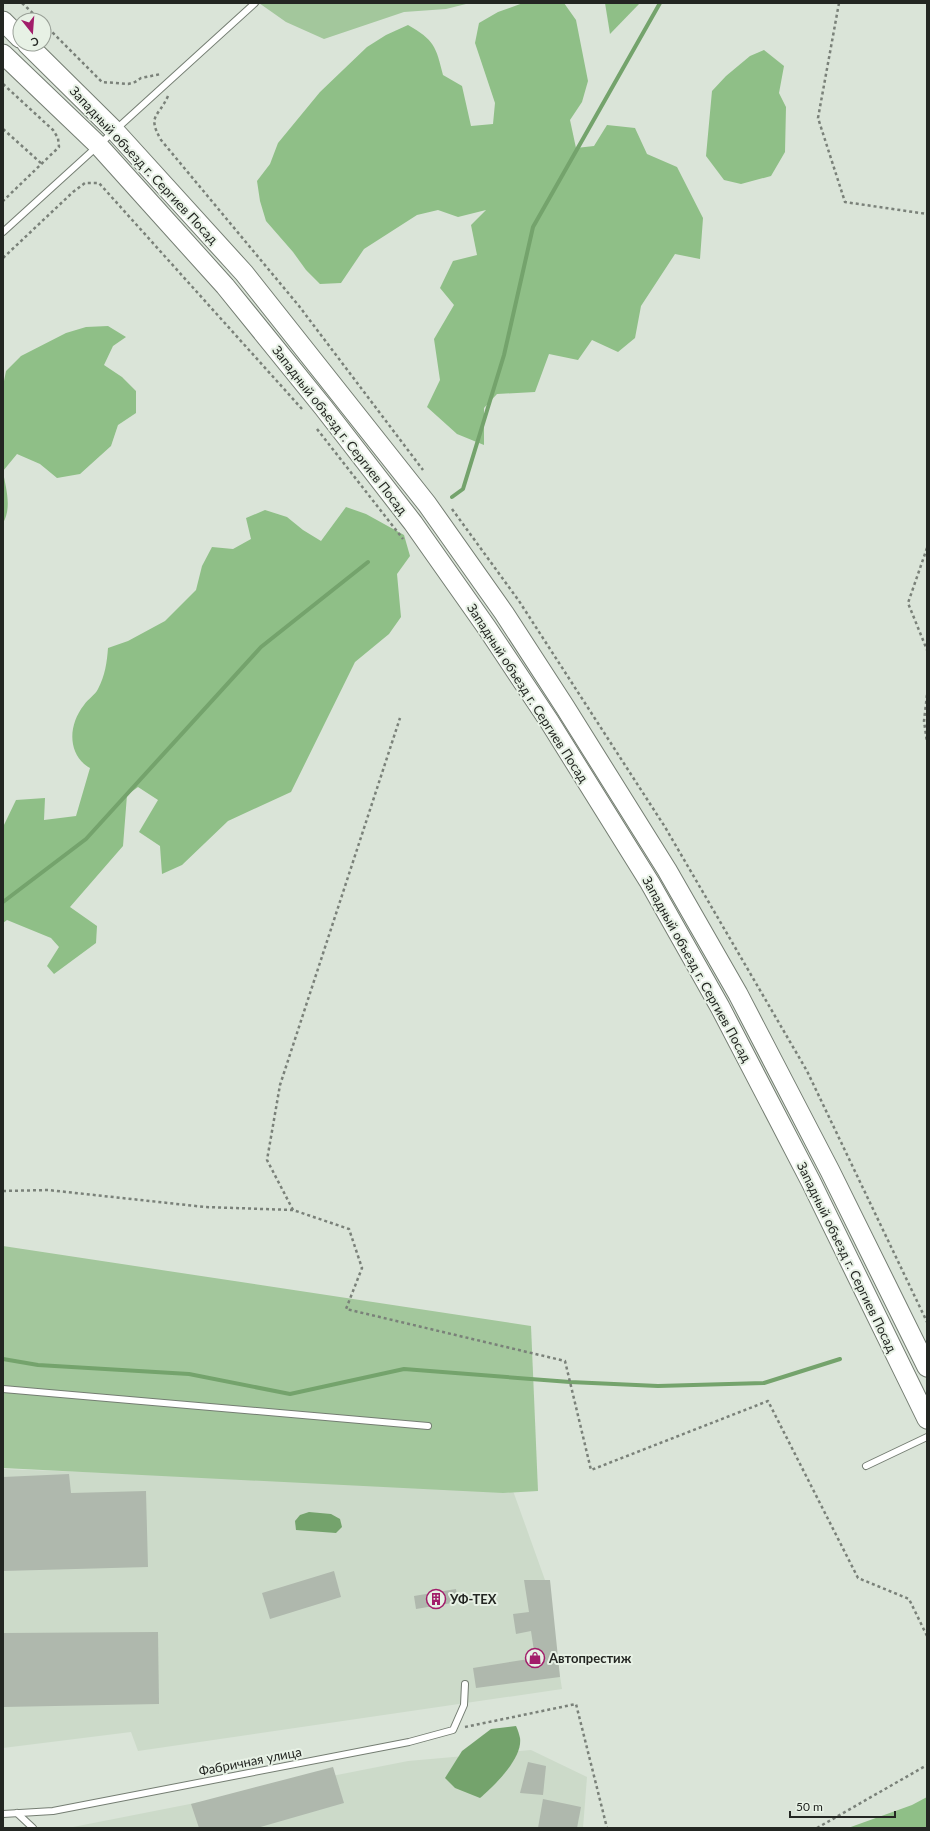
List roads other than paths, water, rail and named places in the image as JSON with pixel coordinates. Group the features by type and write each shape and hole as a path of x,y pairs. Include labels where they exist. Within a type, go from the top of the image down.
{"main road":[{"path":"3,21 12,30"},
{"name":"Западный объезд г. Сергиев Посад","path":"35,52 114,130 244,273 427,504 508,620 667,870 738,994 830,1171 927,1367"},
{"name":"Западный объезд г. Сергиев Посад","path":"3,54 98,145 225,286 418,529 487,628 549,721 650,883 720,1007 811,1182 927,1419"}],"lane":[{"path":"3,232 255,3"},
{"path":"3,1389 428,1426"},
{"path":"866,1466 927,1436"},
{"name":"Фабричная улица","path":"3,1814 61,1809 409,1742 453,1730 464,1705 465,1684"},
{"path":"17,1813 33,1828"}],"waterway":[{"path":"452,497 463,489 504,355 533,227 660,3"},
{"path":"3,902 86,839 261,647 368,562"},
{"path":"3,1359 38,1365 189,1374 290,1394 404,1369 570,1382 658,1386 764,1383 840,1359"}],"place":[{"name":"УФ-ТЕХ","path":"436,1599"},
{"name":"Автопрестиж","path":"535,1658"}]}
